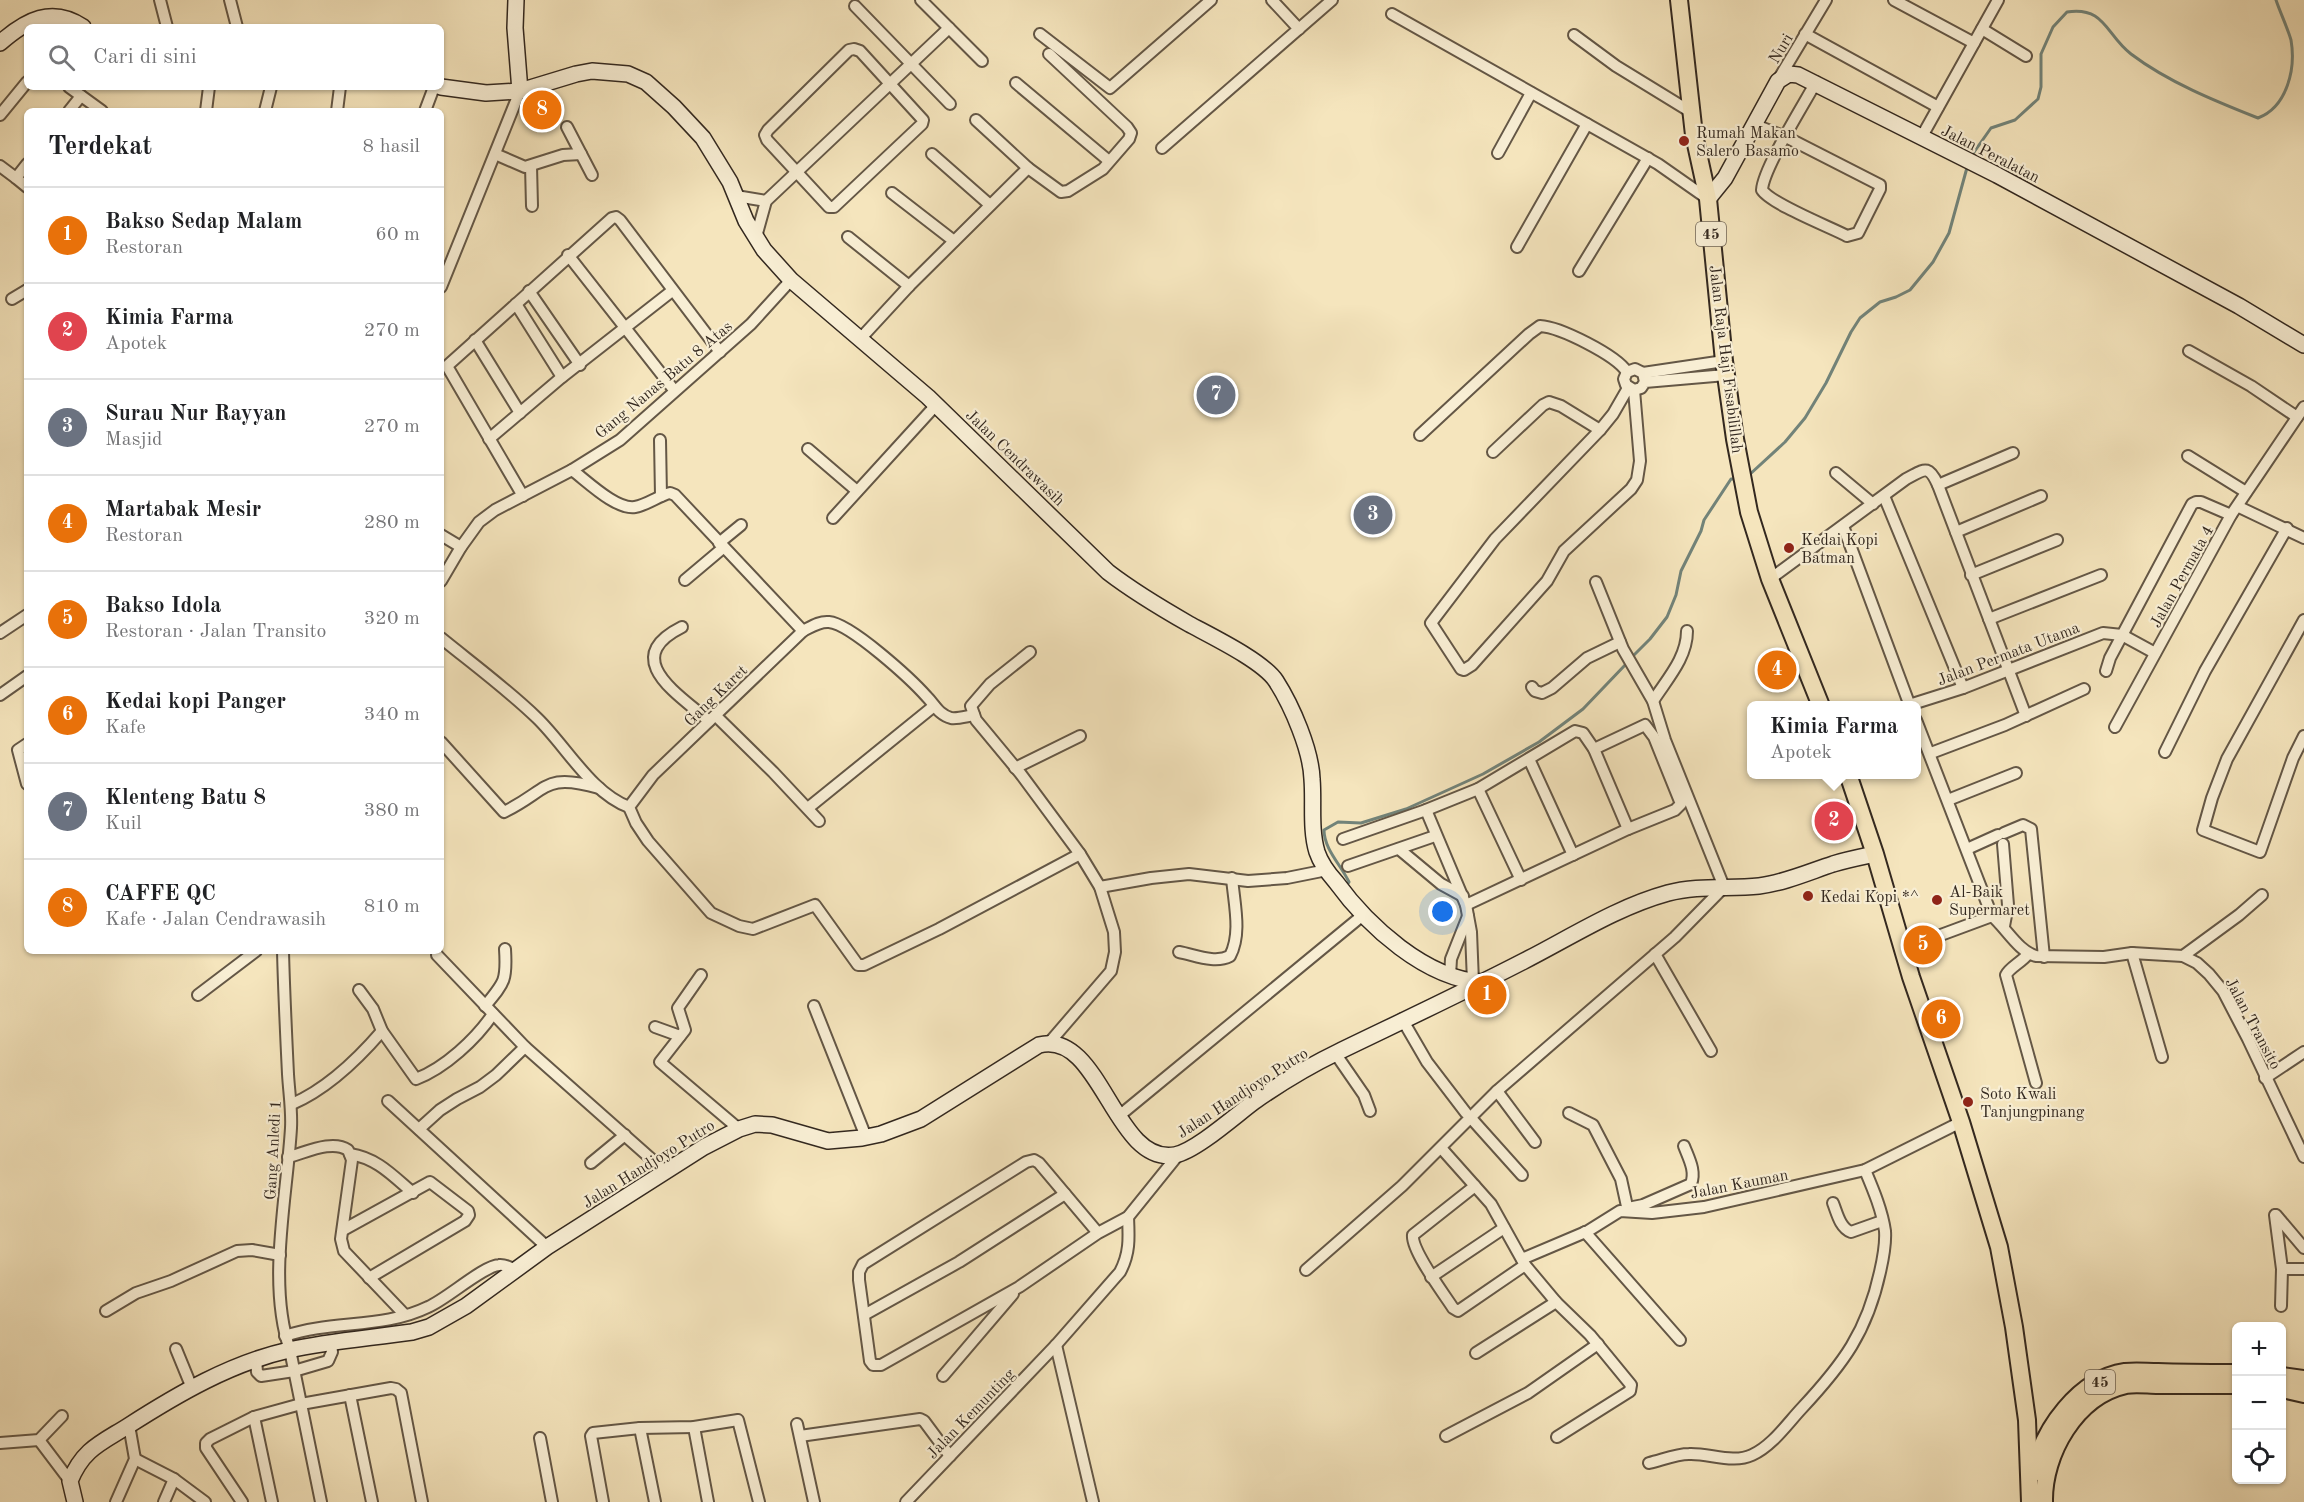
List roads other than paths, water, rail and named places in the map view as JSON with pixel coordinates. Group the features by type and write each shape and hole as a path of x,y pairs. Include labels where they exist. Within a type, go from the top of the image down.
{"main road":[{"name":"Jalan Raja Haji Fisabilillah","path":"1679,0 1691,112 1708,199 1725,368 1749,512 1770,579 1819,701"},
{"path":"1850,779 1999,1247 2014,1327 2027,1420 2034,1500"},
{"name":"45","path":"2034,1500 2036,1462 2043,1444 2068,1406 2084,1391 2102,1380 2124,1372 2232,1373"},
{"path":"2286,1377 2304,1379"},
{"name":"45","path":"2034,1500 2056,1447 2078,1414 2108,1391 2127,1385 2232,1385"},
{"path":"2286,1390 2304,1394"},
{"path":"2027,1420 2038,1431 2048,1430 2056,1422"}],"street":[{"path":"160,0 166,24"},
{"path":"230,0 236,24"},
{"path":"444,280 520,91 515,28 516,0"},
{"path":"921,0 982,61"},
{"path":"1040,34 1110,88 1211,0"},
{"path":"1272,0 1299,29"},
{"path":"1162,148 1332,0"},
{"name":"Nuri","path":"1778,81 1826,0"},
{"path":"1894,0 1974,43"},
{"path":"1921,138 1998,0"},
{"path":"855,6 950,104"},
{"path":"1392,14 1648,158 1708,199 1725,178 1778,81"},
{"path":"27,24 44,16 56,16 73,24"},
{"path":"0,43 24,26"},
{"path":"756,237 766,201 949,28"},
{"path":"1982,29 2026,56"},
{"path":"1805,34 1938,107"},
{"path":"1574,35 1616,66 1691,112"},
{"path":"849,50 860,51 889,83 920,115 923,120 922,124 834,207 829,207 767,140 765,135 849,50"},
{"path":"976,120 1028,168 1061,192 1074,189 1103,169 1129,139 1131,133 1049,54"},
{"name":"Jalan Cendrawasih","path":"444,87 486,93 520,91 587,72 618,72 639,78 674,107 703,138 720,163 746,221 769,255 791,280 936,405 1108,572 1136,593 1244,655 1275,679 1306,749 1312,776 1316,850 1327,870 1363,915 1404,950 1450,976 1478,982"},
{"name":"Jalan Peralatan","path":"1778,81 1789,74 1816,82 1921,138 1997,175 2239,306 2304,345"},
{"path":"1755,125 1786,137 1880,185 1858,233 1854,236 1847,236 1763,193 1762,186 1765,176 1786,137 1816,82"},
{"path":"1016,83 1109,161"},
{"path":"0,115 24,86"},
{"path":"73,90 98,108"},
{"path":"206,108 209,90"},
{"path":"267,108 270,90"},
{"path":"337,108 340,90"},
{"path":"427,108 433,90"},
{"path":"1498,153 1531,93"},
{"path":"71,108 81,96"},
{"path":"1517,247 1587,124"},
{"path":"567,127 592,175"},
{"path":"495,154 516,164 531,166 557,156 581,154"},
{"path":"932,154 990,204"},
{"path":"1579,271 1648,158"},
{"path":"0,166 24,185"},
{"path":"531,166 532,206"},
{"path":"16,178 24,168"},
{"path":"861,338 909,286 1028,168"},
{"path":"892,193 954,241"},
{"path":"736,196 766,201"},
{"path":"523,496 447,367 568,255 612,218 616,217 720,352"},
{"path":"848,237 909,286"},
{"path":"568,255 674,390"},
{"name":"Gang Nanas Batu 8 Atas","path":"444,576 479,522 495,510 572,470 620,440 751,324 791,280"},
{"path":"529,291 580,365"},
{"path":"489,439 562,377 672,291"},
{"path":"12,299 24,292"},
{"path":"516,303 562,377"},
{"path":"1420,435 1540,326 1557,330 1602,352 1624,367 1627,372 1624,382 1631,389 1640,470 1631,489 1564,551 1547,581 1472,665 1464,670 1461,669 1431,623 1489,546 1600,430 1631,389 1641,388 1644,377"},
{"path":"475,340 520,412"},
{"path":"2189,351 2251,386 2297,417"},
{"path":"1627,372 1635,369 1644,377 1725,368"},
{"path":"1493,452 1549,402 1561,406 1600,430"},
{"path":"832,518 936,405"},
{"path":"2304,407 2235,511 2287,528 2304,538"},
{"path":"660,440 661,496"},
{"path":"808,449 857,491"},
{"path":"1938,485 2013,453"},
{"path":"2188,456 2246,492"},
{"path":"572,470 618,504 635,507 670,493 675,495 803,631"},
{"path":"1770,579 1922,470 1932,472 2026,716"},
{"path":"1836,473 1874,504"},
{"path":"1884,496 1963,688"},
{"path":"1956,532 2041,496"},
{"name":"Jalan Permata 4","path":"2106,671 2122,635 2192,504 2201,502 2235,511 2115,727"},
{"path":"685,580 741,525"},
{"path":"1843,526 1908,701"},
{"path":"2165,752 2205,671 2287,528"},
{"path":"444,537 461,547"},
{"path":"1971,575 2057,540"},
{"path":"1989,619 2101,575"},
{"path":"1306,1270 1442,1149 1468,1115 1655,954 1724,887 1665,740 1653,701 1620,642 1596,582"},
{"path":"0,633 24,617"},
{"path":"2304,620 2227,759 2203,830 2260,852 2293,758 2304,736"},
{"name":"Gang Karet","path":"629,807 653,775 803,631 816,624 829,622 857,636 901,672 934,706 949,717 972,711"},
{"path":"682,627 666,635 661,641 654,662 656,672 669,688 712,718 819,821"},
{"path":"1653,701 1682,657 1686,646 1687,631"},
{"name":"Jalan Permata Utama","path":"1921,701 1963,688 2103,633 2122,635"},
{"path":"2122,635 2155,653"},
{"path":"444,640 547,728 599,788 615,802 629,807 648,841 703,906 711,913 747,928 762,926 815,905 858,965 864,965 949,924 1080,854"},
{"path":"1532,687 1535,691 1542,693 1587,658 1620,642"},
{"path":"1030,652 990,684 972,711 1080,854 1100,887 1114,932 1115,952 1111,971 1049,1043"},
{"path":"0,695 24,677"},
{"path":"1931,753 2026,716 2084,689"},
{"path":"808,808 934,706"},
{"path":"1450,976 1451,959 1466,906 1679,807 1681,801 1650,729 1645,725 1594,749"},
{"path":"1921,729 1992,916 2004,926 2028,954 2044,957 2091,957 2132,953 2183,956 2262,895"},
{"path":"1343,839 1478,789 1575,731 1583,733 1594,749 1628,829"},
{"path":"1016,768 1080,736"},
{"path":"444,745 504,812 554,782 580,783 599,788"},
{"path":"24,746 18,750 24,773"},
{"path":"1530,759 1573,855"},
{"path":"1948,800 2016,773"},
{"path":"1478,789 1521,880"},
{"path":"1425,810 1466,906 1478,982"},
{"path":"1967,849 2002,837 2024,825 2031,829 2044,957"},
{"path":"1348,866 1435,836"},
{"path":"2002,837 2007,905 2004,926"},
{"path":"1399,849 1466,906"},
{"name":"Jalan Handjoyo Putro","path":"69,1480 80,1460 91,1450 159,1406 215,1376 287,1343 331,1344 412,1332 429,1326 466,1306 547,1246 704,1147 739,1129 754,1124 772,1125 828,1141 866,1137 893,1130 921,1119 1039,1045 1049,1043 1064,1047 1081,1058 1119,1116 1143,1146 1168,1156 1178,1155 1257,1100 1335,1053 1624,909 1668,893 1759,886 1779,882 1836,863 1875,854"},
{"path":"1100,887 1189,874 1248,881 1287,878 1327,870"},
{"path":"1179,952 1211,959 1223,959 1230,956 1235,941 1236,921 1232,878"},
{"path":"1119,1116 1363,915"},
{"path":"1903,949 1992,916"},
{"path":"359,990 374,1009 382,1031 416,1079 426,1075 466,1046 489,1010 506,976 505,949"},
{"path":"2132,953 2162,1057"},
{"path":"198,995 252,954"},
{"name":"Gang Anledi 1","path":"283,954 288,1077 292,1104 280,1255 287,1343 321,1502"},
{"path":"1655,954 1710,1051"},
{"path":"2028,954 2006,975 2036,1083"},
{"path":"437,955 525,1047 666,1172"},
{"name":"Jalan Transito","path":"2183,956 2201,967 2223,991 2304,1156"},
{"path":"700,975 678,1008 686,1028 661,1059 661,1063 739,1129"},
{"path":"814,1006 866,1137"},
{"path":"1402,1019 1426,1062 1468,1115 1522,1175"},
{"path":"655,1027 680,1036"},
{"path":"292,1104 321,1089 367,1048 382,1031"},
{"path":"419,1129 440,1110 496,1075 525,1047"},
{"path":"2265,1078 2304,1052"},
{"path":"1335,1053 1364,1095 1370,1111"},
{"path":"1497,1092 1535,1142"},
{"path":"388,1101 547,1246"},
{"path":"1569,1113 1593,1125 1621,1179 1628,1209 1643,1205 1690,1184 1694,1176 1684,1146"},
{"name":"Jalan Kauman","path":"1431,1277 1453,1308 1458,1311 1523,1262 1585,1232 1620,1211 1628,1209 1652,1214 1704,1207 1865,1170 1960,1122"},
{"path":"591,1163 625,1135"},
{"path":"288,1157 336,1146 344,1148 350,1154 352,1160 341,1239 344,1251 405,1315"},
{"path":"1442,1149 1491,1204 1523,1262 1556,1302 1598,1344 1632,1387 1630,1391 1557,1437"},
{"path":"350,1154 369,1158 383,1167 412,1194"},
{"path":"1098,1233 1039,1163 1034,1160 1026,1162 863,1264 859,1272 859,1280 870,1361 877,1366 1018,1287 1098,1233 1128,1216 1178,1155"},
{"path":"1649,1463 1688,1454 1745,1458 1754,1455 1833,1375 1863,1328 1876,1291 1884,1254 1885,1232 1875,1195 1865,1170"},
{"path":"343,1230 412,1194 430,1182 468,1211 469,1215 465,1221 369,1278"},
{"path":"1475,1186 1413,1236 1415,1247 1431,1277 1504,1228"},
{"path":"864,1315 959,1262 1065,1194"},
{"path":"1833,1203 1847,1231 1882,1221"},
{"path":"2281,1306 2282,1269 2275,1215 2304,1248"},
{"name":"Jalan Kemunting","path":"906,1502 1056,1345 1120,1272 1127,1259 1130,1244 1128,1216"},
{"path":"1585,1232 1680,1340"},
{"path":"106,1311 136,1293 171,1281 222,1251 252,1250 280,1255"},
{"path":"287,1343 306,1328 390,1320 427,1308 441,1301 488,1268 497,1265 516,1270"},
{"path":"2282,1269 2304,1269"},
{"path":"943,1376 1018,1287"},
{"path":"1476,1353 1556,1302"},
{"path":"256,1359 257,1372 261,1376 294,1371 328,1361 332,1352 331,1344"},
{"path":"1446,1436 1528,1393 1598,1344"},
{"path":"1056,1345 1093,1502"},
{"path":"177,1349 192,1388"},
{"path":"242,1502 206,1448 206,1443 254,1416 300,1404 391,1388 400,1393 422,1502"},
{"path":"350,1395 372,1502"},
{"path":"0,1443 39,1440 62,1416"},
{"path":"254,1416 272,1502"},
{"path":"801,1436 920,1419 924,1421 950,1456"},
{"path":"603,1502 591,1435 594,1433 640,1428 694,1427 739,1420 759,1502"},
{"path":"797,1424 814,1502"},
{"path":"116,1502 135,1459 129,1425"},
{"path":"694,1427 708,1502"},
{"path":"640,1428 655,1502"},
{"path":"540,1438 552,1502"},
{"path":"39,1440 69,1480 75,1502"},
{"path":"135,1459 174,1479 205,1502"},
{"path":"164,1502 174,1479"}],"waterway":[{"path":"1972,155 1991,128 2015,120 2038,99 2041,87 2041,54 2053,27 2067,12 2090,13 2104,24 2131,54 2192,90 2258,118 2268,113 2283,96 2292,63 2291,40 2276,0"},
{"path":"1748,476 1785,442 1805,418 1860,318 1880,302 1910,290 1933,262 1949,233 1968,164"},
{"path":"1631,658 1667,617 1676,595 1681,571 1704,520 1731,479 1736,479"},
{"path":"1345,887 1349,882 1327,844 1324,830 1338,822 1361,823 1406,809 1483,774 1539,742 1583,709 1627,663"}],"place":[{"name":"CAFFE QC","path":"542,110"},
{"name":"Rumah Makan Salero Basamo","path":"1684,141"},
{"name":"Klenteng Batu 8","path":"1216,395"},
{"name":"Surau Nur Rayyan","path":"1373,515"},
{"name":"Kedai Kopi Batman","path":"1789,548"},
{"name":"Martabak Mesir","path":"1777,670"},
{"name":"Kimia Farma","path":"1834,821"},
{"name":"Kedai Kopi *^","path":"1808,896"},
{"name":"Al-Baik Supermaret","path":"1937,900"},
{"name":"Bakso Idola","path":"1923,945"},
{"name":"Bakso Sedap Malam","path":"1487,995"},
{"name":"Kedai kopi Panger","path":"1941,1019"},
{"name":"Soto Kwali Tanjungpinang","path":"1968,1102"}]}
